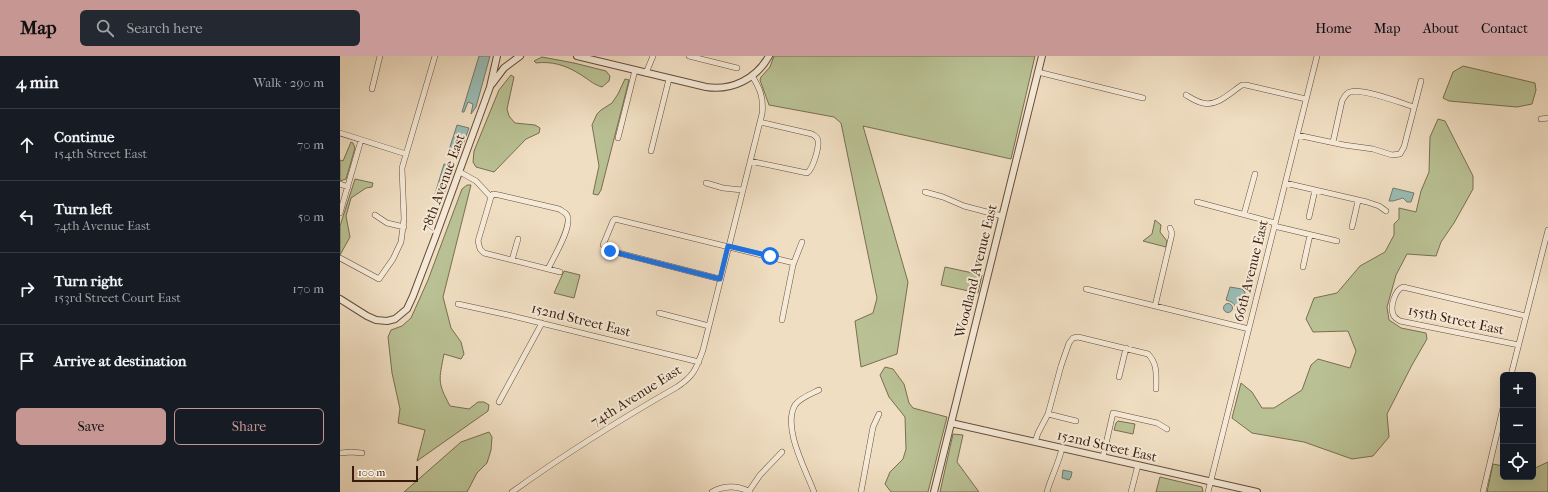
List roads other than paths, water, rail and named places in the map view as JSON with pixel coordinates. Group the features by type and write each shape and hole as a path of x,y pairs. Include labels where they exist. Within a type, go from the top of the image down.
{"street":[{"path":"372,89 380,56"},
{"path":"340,258 379,279 396,253 401,242 404,228 402,174 406,154 435,56"},
{"name":"78th Avenue East","path":"340,299 376,320 395,319 403,313 417,288 460,172 490,87 497,56"},
{"name":"78th Avenue East","path":"490,87 504,68 520,56"},
{"path":"577,56 669,79 706,87 719,88 734,85 752,76 758,71 769,56"},
{"path":"646,73 653,56"},
{"path":"689,56 737,68"},
{"name":"Woodland Avenue East","path":"934,492 1042,56"},
{"name":"66th Avenue East","path":"1208,492 1317,56"},
{"path":"618,138 635,70"},
{"path":"1038,72 1143,98"},
{"name":"74th Avenue East","path":"512,492 558,460 688,380 694,372 699,362 709,326 763,110 759,88 752,76"},
{"path":"651,151 669,79"},
{"path":"1297,135 1392,154 1400,154 1404,147 1421,81"},
{"path":"1186,95 1202,103 1213,103 1242,85 1246,85 1306,99"},
{"path":"1333,142 1342,101 1350,92 1380,96 1414,107"},
{"path":"1541,119 1548,118"},
{"path":"750,161 806,173 809,172 812,167 818,142 817,138 806,132 760,122"},
{"path":"340,133 406,154"},
{"path":"340,213 361,140"},
{"path":"460,172 476,181 491,197"},
{"path":"1244,214 1255,174"},
{"path":"706,183 723,188 742,190"},
{"path":"1286,183 1379,206 1386,212"},
{"path":"340,184 348,187"},
{"path":"1309,217 1315,190"},
{"path":"925,192 943,197 964,206 1002,216"},
{"path":"548,269 566,230 568,216 566,213 559,209 499,194 493,194 478,241 480,249 484,253 512,260 548,269 560,272"},
{"path":"1352,227 1358,201"},
{"path":"1197,202 1244,214 1310,235 1337,241"},
{"path":"375,215 392,225 404,228"},
{"path":"720,279 619,254 606,249 603,245 614,219 794,263"},
{"path":"1155,306 1172,233 1170,228"},
{"path":"1512,372 1548,230"},
{"path":"1303,267 1310,235"},
{"path":"512,260 518,239"},
{"path":"782,320 794,263 802,242"},
{"name":"155th Street East","path":"1519,345 1400,321 1394,316 1392,309 1398,289 1403,287 1526,316"},
{"path":"1086,289 1249,329"},
{"name":"152nd Street East","path":"458,304 699,362"},
{"path":"658,313 709,326"},
{"path":"499,402 542,323"},
{"path":"1036,442 1038,433 1048,414 1061,366 1071,340 1078,337 1148,354 1152,357 1156,368 1156,389"},
{"path":"1119,377 1126,348"},
{"path":"814,492 796,449 792,420 796,404 806,396 819,390"},
{"path":"861,492 873,428 879,414"},
{"path":"1048,414 1076,421"},
{"path":"1103,457 1113,414 1158,423 1167,430"},
{"path":"1483,492 1500,421"},
{"name":"152nd Street East","path":"952,423 1257,492"},
{"path":"1047,492 1053,473 1060,459 1062,448"},
{"path":"340,453 351,452 362,454"},
{"path":"712,492 721,487 729,486 748,491 760,475 782,452"},
{"path":"1131,492 1138,465"}],"water":[{"path":"479,56 490,56 476,107 471,114 473,104 468,102 464,112 462,112"},
{"path":"457,125 469,128 459,155 457,156 456,147 454,147 450,152 449,150"},
{"path":"444,164 454,166 443,196 443,188 441,186 435,194"},
{"path":"1393,188 1414,193 1411,202 1407,202 1403,198 1389,201"},
{"path":"1230,287 1242,289 1245,292 1240,316 1237,316 1236,307 1234,304 1226,300"},
{"path":"1226,304 1230,304 1232,308 1230,312 1226,312 1224,310 1224,306"},
{"path":"1063,470 1072,472 1069,480 1062,478"}]}
